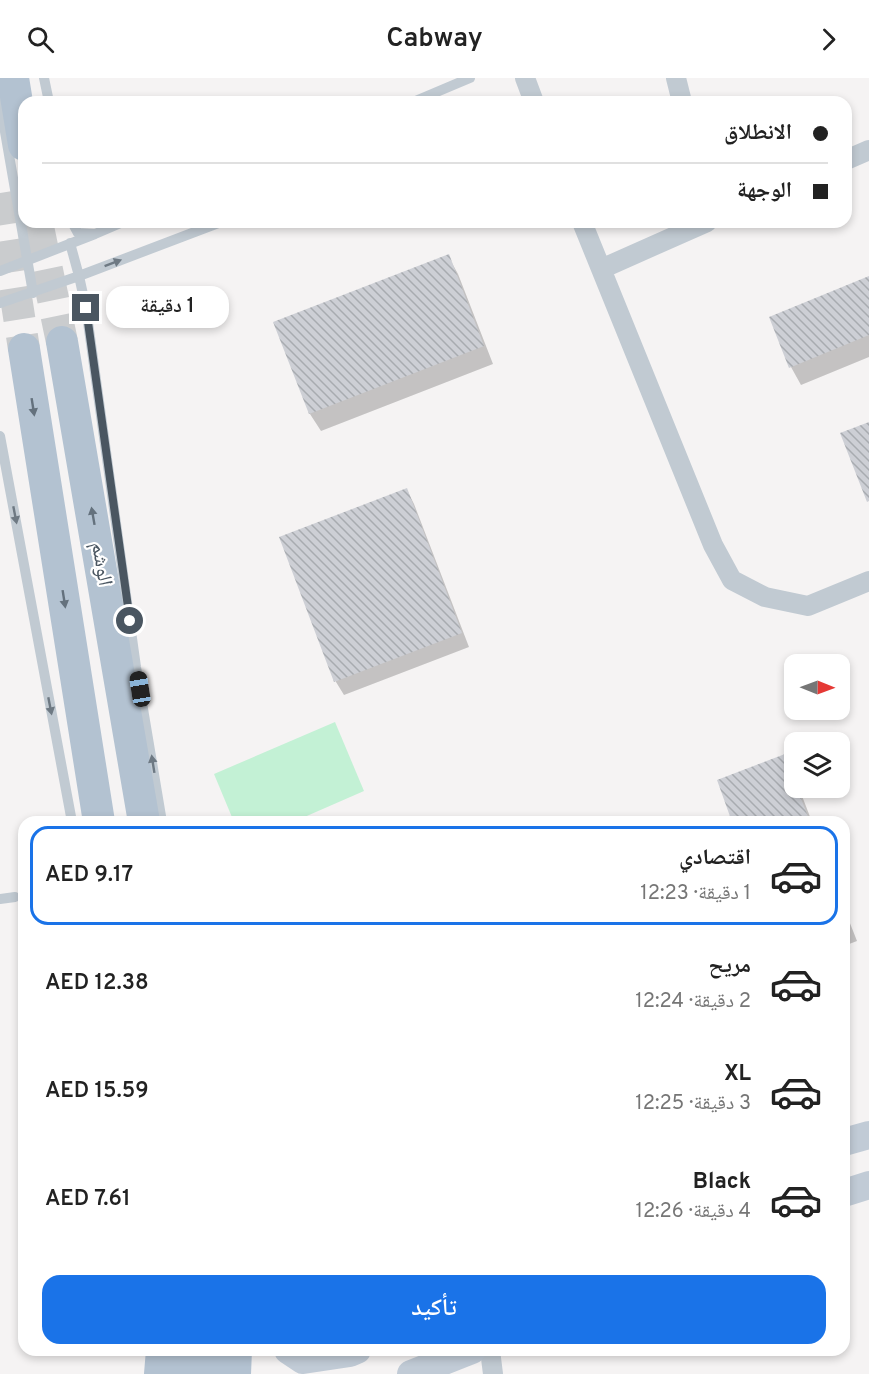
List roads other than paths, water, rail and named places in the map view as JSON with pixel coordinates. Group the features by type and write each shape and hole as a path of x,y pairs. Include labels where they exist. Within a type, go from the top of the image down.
{"main road":[{"path":"13,78 18,108"},
{"path":"34,78 37,96"},
{"name":"الوشم","path":"62,342 143,816"},
{"name":"الوشم","path":"24,349 98,816"},
{"path":"160,1374 162,1356"},
{"path":"185,1374 186,1356"},
{"path":"211,1374 212,1356"},
{"path":"235,1374 236,1356"}],"street":[{"path":"525,78 532,96"},
{"path":"676,78 680,96"},
{"path":"852,157 869,150"},
{"path":"584,228 712,544 732,580 765,597 808,606 869,581"},
{"path":"601,269 693,228"},
{"path":"850,1140 869,1135"},
{"path":"850,1191 869,1185"},
{"path":"297,1356 303,1360 330,1356"},
{"path":"411,1374 457,1356"},
{"path":"491,1356 493,1374"}],"lane":[{"path":"44,78 48,96"},
{"path":"426,96 470,78"},
{"path":"0,103 18,205"},
{"path":"22,228 33,293"},
{"path":"75,228 78,233 94,234"},
{"path":"0,271 108,228"},
{"path":"0,303 33,293 204,228"},
{"path":"70,243 86,308 136,667 161,816"},
{"path":"0,436 71,816"},
{"path":"0,899 15,897"}],"tunnel":[{"path":"0,193 24,349"},
{"path":"38,228 62,342"}]}
